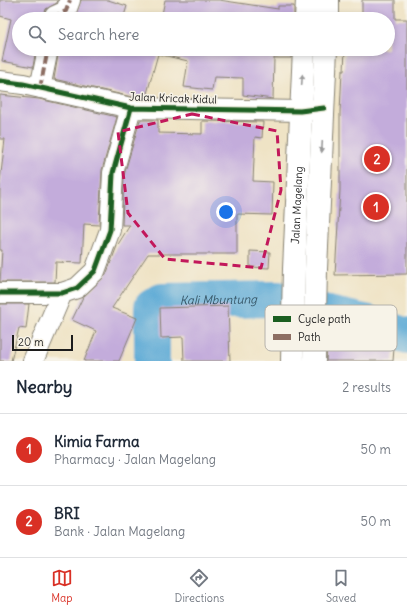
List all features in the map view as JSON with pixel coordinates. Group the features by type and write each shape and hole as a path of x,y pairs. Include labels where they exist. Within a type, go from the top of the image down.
{"main road":[{"path":"306,12 307,0"},
{"path":"328,0 328,12"},
{"name":"Jalan Magelang","path":"293,305 300,111 304,56"},
{"name":"Jalan Magelang","path":"315,305 326,56"}],"street":[{"path":"64,12 66,11 70,0"},
{"path":"40,88 47,56"},
{"name":"Jalan Kricak Kidul","path":"0,81 40,88 131,108 300,111 324,108"},
{"path":"0,293 62,293 77,288 95,270 110,230 113,173 131,108"},
{"path":"33,361 62,293"}],"highlighted area":[{"path":"192,114 277,131 281,190 261,268 165,259 128,213 118,132"}],"building":[{"path":"0,0 58,0 57,3 46,9 45,12 12,12 12,56 35,56 33,67 2,61 11,19 0,16"},
{"path":"81,0 108,0 127,6 125,12 77,12"},
{"path":"165,0 219,0 278,9 278,6 294,6 294,12 162,12"},
{"path":"362,0 395,0 395,12 362,12"},
{"path":"395,19 407,19 407,274 335,275 340,190 340,112 342,71 344,71 345,56 395,56"},
{"path":"58,56 157,56 146,97 132,97 54,79"},
{"path":"167,56 291,56 291,58 274,58 273,99 243,95 243,78 214,77 212,90 184,87 188,61"},
{"path":"0,95 39,99 117,117 102,170 99,225 84,224 82,263 56,262 55,282 0,282 2,250 0,250 0,182 5,139 0,139"},
{"path":"140,120 158,120 158,133 202,134 202,121 263,122 262,138 255,137 253,181 273,182 272,215 237,214 237,254 148,254 112,308 137,318 119,361 84,361 96,331 72,320 83,297 106,275 117,246 130,225 122,225 124,175"},
{"path":"250,251 270,252 269,268 250,267"},
{"path":"0,304 29,304 26,329 19,328 11,361 0,361"},
{"path":"228,306 230,361 184,361 183,337 161,338 160,308"},
{"path":"327,351 394,351 393,361 326,361"}],"waterway":[{"name":"Kali Mbuntung","path":"152,361 152,307 162,301 279,299 296,305"},
{"name":"Kali Mbuntung","path":"397,333 407,336"}],"marked path":[{"path":"64,12 66,11 70,0"},
{"path":"40,88 47,56"}],"cycle path":[{"path":"0,81 23,84 131,108 300,111 324,108"},
{"path":"0,293 62,293 77,288 95,271 110,230 113,173 131,108"}],"place":[{"name":"BRI","path":"377,159"},
{"name":"Kimia Farma","path":"376,207"}]}
